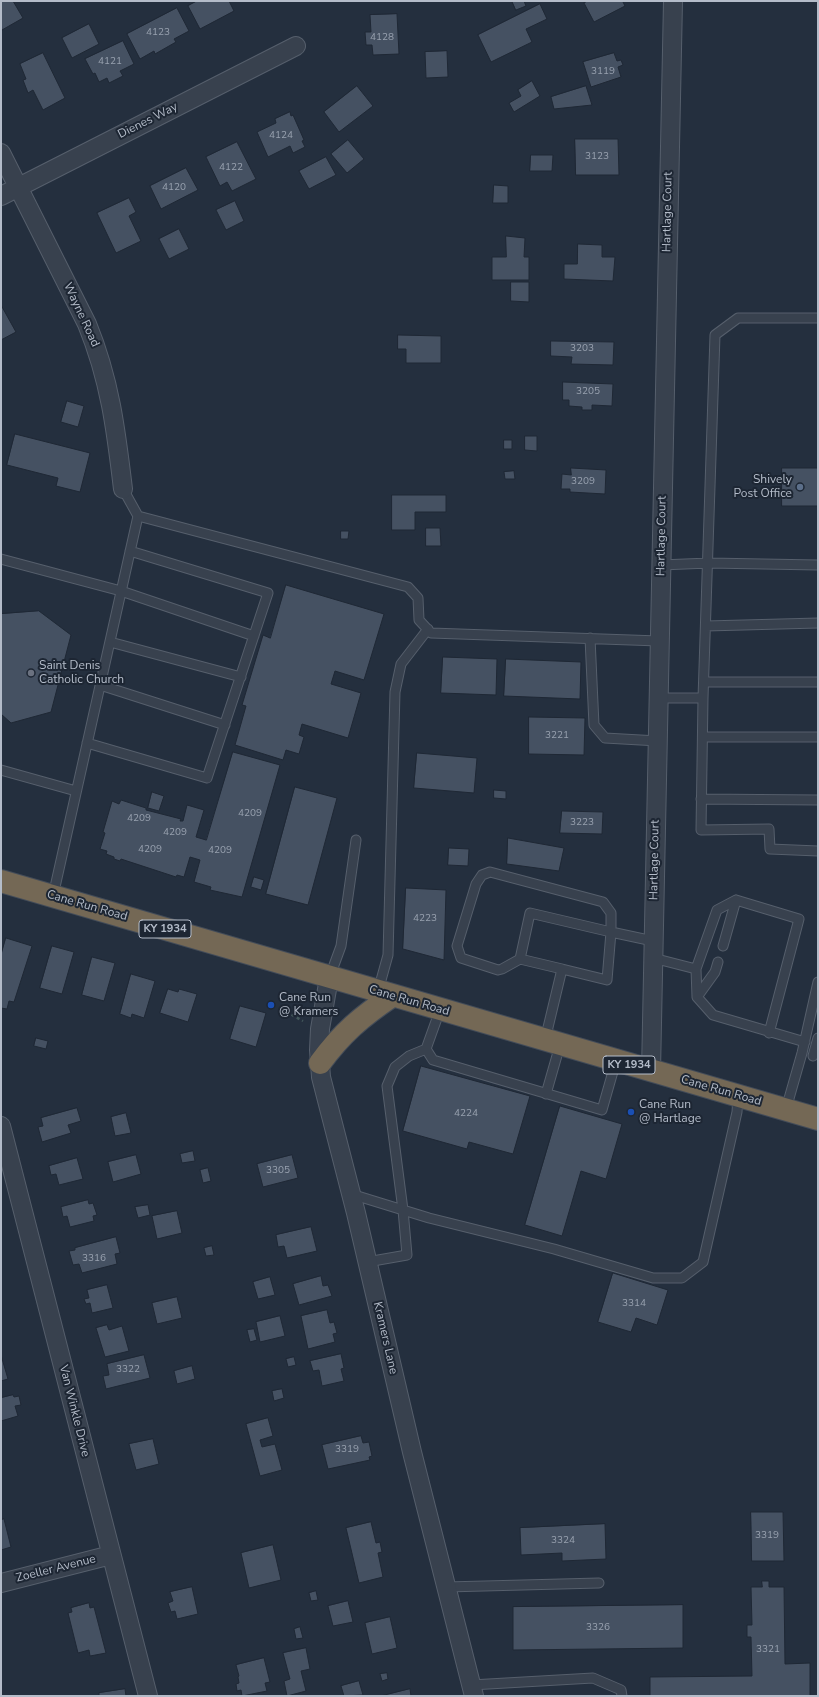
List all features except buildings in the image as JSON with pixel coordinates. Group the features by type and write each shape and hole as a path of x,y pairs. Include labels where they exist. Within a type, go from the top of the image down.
{"highway":[{"name":"Cane Run Road","path":"1,881 329,978 818,1118"},
{"path":"320,1063 338,1039 352,1024 385,994"}],"street":[{"name":"Hartlage Court","path":"651,1071 673,1"},
{"name":"Dienes Way","path":"1,196 296,46"},
{"name":"Wayne Road","path":"1,153 87,324 98,352 107,381 116,426 123,489"},
{"name":"Kramers Lane","path":"329,978 320,1029 321,1077 351,1194 412,1452 472,1690"},
{"name":"Van Winkle Drive","path":"1,1126 148,1696"},
{"name":"Zoeller Avenue","path":"1,1583 111,1555"}],"lane":[{"path":"818,318 738,318 715,335 709,563 700,799 701,830 769,829 770,849 818,851"},
{"path":"52,896 138,516 123,489"},
{"path":"138,516 408,587 418,598 419,620 432,633 659,641"},
{"path":"87,743 207,778 268,593 130,550"},
{"path":"1,559 121,591 254,636"},
{"path":"661,565 709,563 818,566"},
{"path":"706,626 818,623"},
{"path":"385,994 388,955 395,692 401,664 428,629"},
{"path":"590,638 594,725 605,738 658,741"},
{"path":"110,642 241,677"},
{"path":"704,682 818,682"},
{"path":"100,685 225,725"},
{"path":"658,698 703,698"},
{"path":"703,737 818,737"},
{"path":"1,770 76,791"},
{"path":"700,799 818,800"},
{"path":"329,978 341,946 356,840"},
{"path":"490,872 603,902 611,913 611,932 607,980 520,959 498,970 461,958 457,946 476,884 482,875 490,872"},
{"path":"723,946 736,900"},
{"path":"769,1033 799,919 736,900 717,910 696,969 697,997 713,1015 769,1033 804,1042"},
{"path":"520,959 530,913 611,932 696,969"},
{"path":"697,997 715,972 718,962"},
{"path":"546,1094 562,969"},
{"path":"786,1109 802,1053 818,982"},
{"path":"367,1262 407,1255 403,1210 387,1086 395,1067 409,1056 426,1049 440,1010"},
{"path":"802,1053 816,1056 818,1038"},
{"path":"426,1049 433,1060 602,1110 616,1061"},
{"path":"351,1194 403,1210 554,1249 653,1278 682,1278 703,1262 737,1112 738,1096"},
{"path":"446,1587 599,1583"},
{"path":"472,1690 593,1678 621,1690 622,1696"}],"path":[{"path":"281,1009 320,1029"}],"place":[{"name":"Shively Post Office","path":"800,487"},
{"name":"Saint Denis Catholic Church","path":"31,673"},
{"name":"Cane Run @ Kramers","path":"271,1005"},
{"name":"Cane Run @ Hartlage","path":"631,1112"}]}
